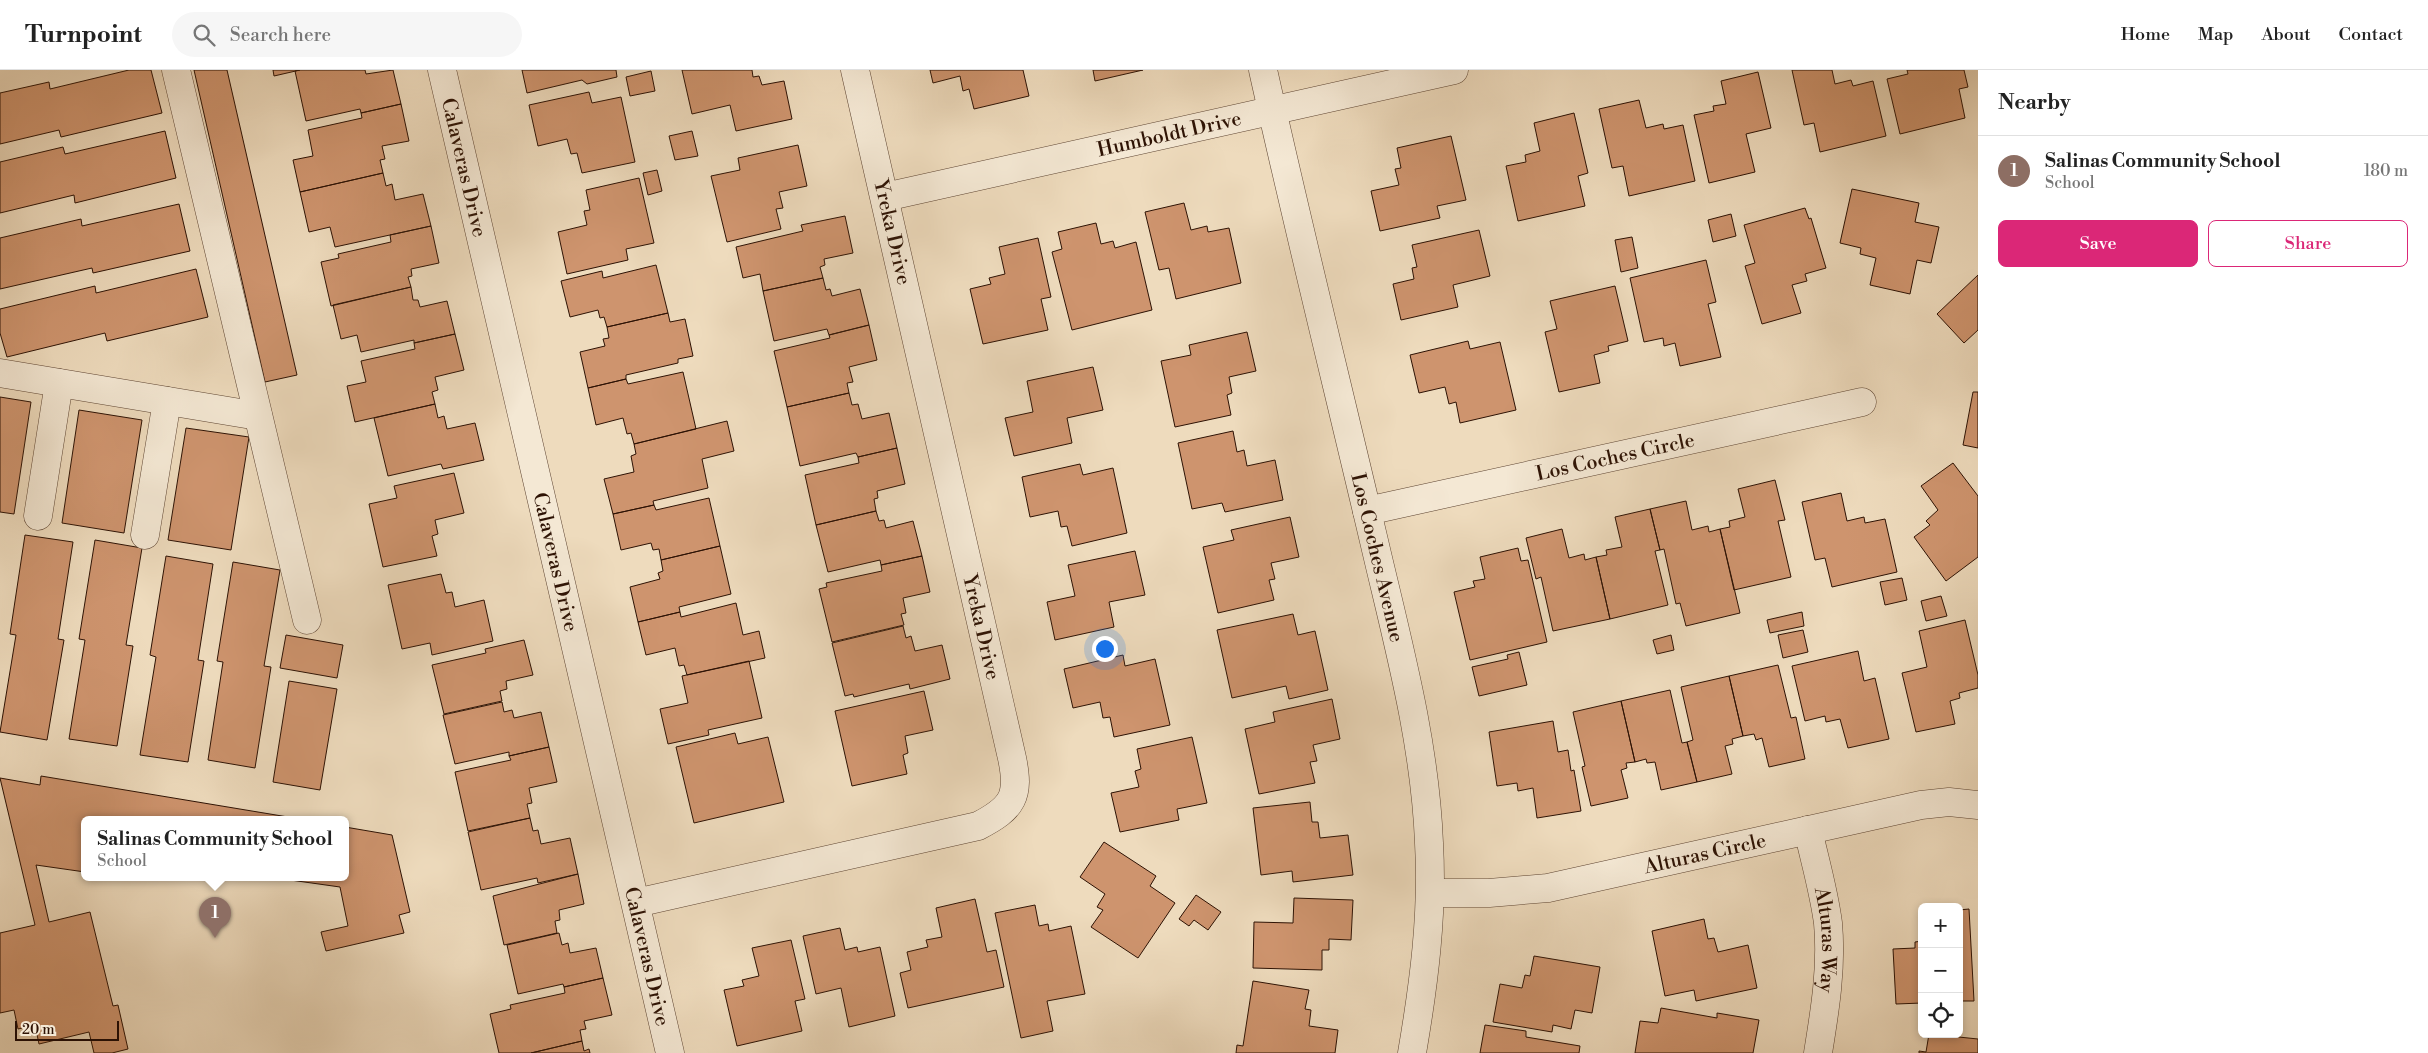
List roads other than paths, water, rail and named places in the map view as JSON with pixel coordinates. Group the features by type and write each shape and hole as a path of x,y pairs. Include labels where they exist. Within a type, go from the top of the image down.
{"street":[{"path":"176,70 307,620"},
{"name":"Calaveras Drive","path":"442,70 670,1053"},
{"name":"Yreka Drive","path":"636,903 978,826 1004,811 1012,801 1016,789 1012,758 855,70"},
{"name":"Los Coches Avenue","path":"1263,70 1367,511 1419,747 1426,794 1431,893 1428,945 1412,1053"},
{"name":"Humboldt Drive","path":"885,197 1454,70"},
{"path":"0,373 258,416"},
{"path":"38,516 59,383"},
{"path":"145,535 167,401"},
{"name":"Los Coches Circle","path":"1367,511 1862,402"},
{"name":"Alturas Circle","path":"1431,893 1488,893 1548,888 1921,805 1949,802 1978,805"},
{"name":"Alturas Way","path":"1808,830 1823,893 1829,949 1828,979 1818,1053"}],"place":[{"name":"Salinas Community School","path":"215,938"}]}
